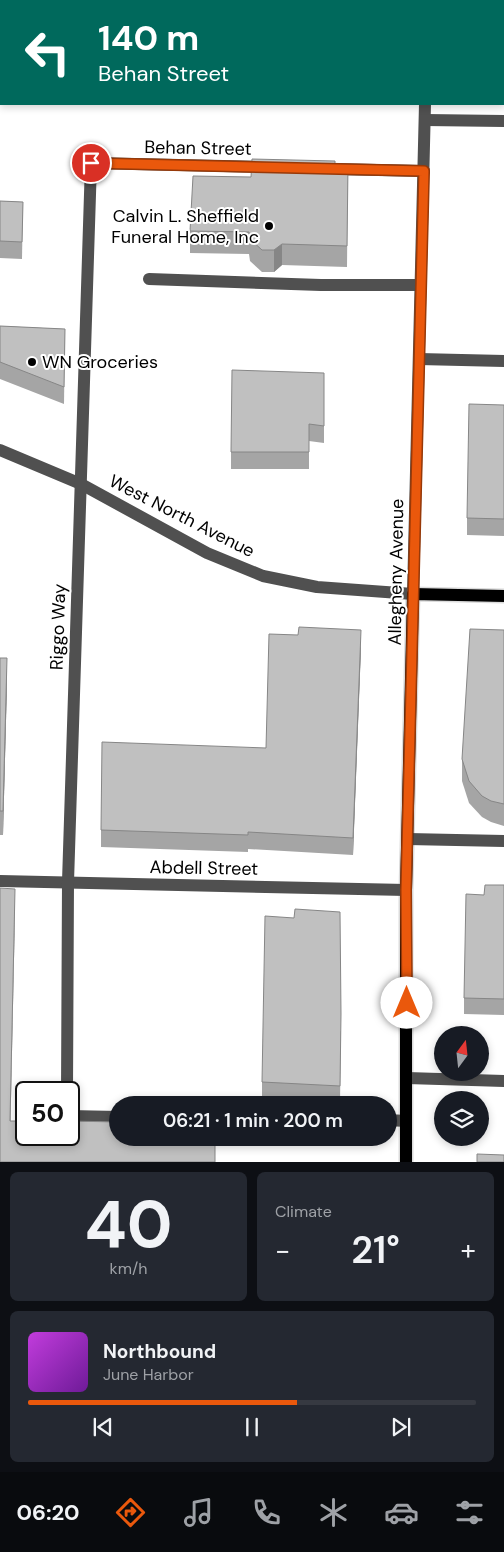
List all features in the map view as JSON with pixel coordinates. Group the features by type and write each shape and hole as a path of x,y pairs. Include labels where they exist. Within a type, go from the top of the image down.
{"main road":[{"name":"West North Avenue","path":"413,594 504,596"},
{"name":"Allegheny Avenue","path":"406,1162 406,890 413,594"}],"street":[{"name":"Allegheny Avenue","path":"413,594 425,105"},
{"path":"425,120 504,121"},
{"name":"Behan Street","path":"91,163 277,167"},
{"name":"Riggo Way","path":"66,1081 68,882 91,163"},
{"path":"316,168 424,171"},
{"path":"149,280 321,285 421,285"},
{"path":"419,359 504,360"},
{"name":"West North Avenue","path":"0,450 81,484 207,553 263,576 317,587 413,594"},
{"path":"408,838 504,841"},
{"name":"Abdell Street","path":"0,881 406,890"},
{"path":"407,1078 504,1081"},
{"path":"80,1116 109,1117"},
{"path":"397,1120 406,1121"}],"building":[{"name":"Calvin L. Sheffield Funeral Home, Inc","path":"252,159 335,161 335,165 348,165 347,246 282,244 274,250 262,250 250,239 249,232 190,231 193,176 251,177"},
{"path":"0,201 23,202 22,242 0,241"},
{"name":"WN Groceries","path":"0,326 65,329 64,387 0,362"},
{"path":"232,370 324,373 324,426 309,424 309,452 231,452"},
{"path":"469,404 504,405 504,519 467,518"},
{"path":"299,627 361,630 353,838 248,832 248,835 101,830 102,742 266,748 269,634 298,635"},
{"path":"470,629 504,630 504,804 491,801 482,796 469,781 462,759"},
{"path":"0,658 7,658 3,811 0,811"},
{"path":"485,885 504,885 504,999 464,998 466,894 484,895"},
{"path":"0,888 15,889 10,1121 15,1121 15,1146 80,1146 80,1121 109,1122 109,1146 215,1146 215,1162 0,1162"},
{"path":"295,909 340,912 340,1086 262,1082 265,916 294,918"},
{"path":"477,1154 504,1155 504,1162 477,1162"}],"place":[{"name":"Calvin L. Sheffield Funeral Home, Inc","path":"269,226"},
{"name":"WN Groceries","path":"32,362"}],"route":[{"path":"91,163 424,171 406,890 407,1003"}]}
